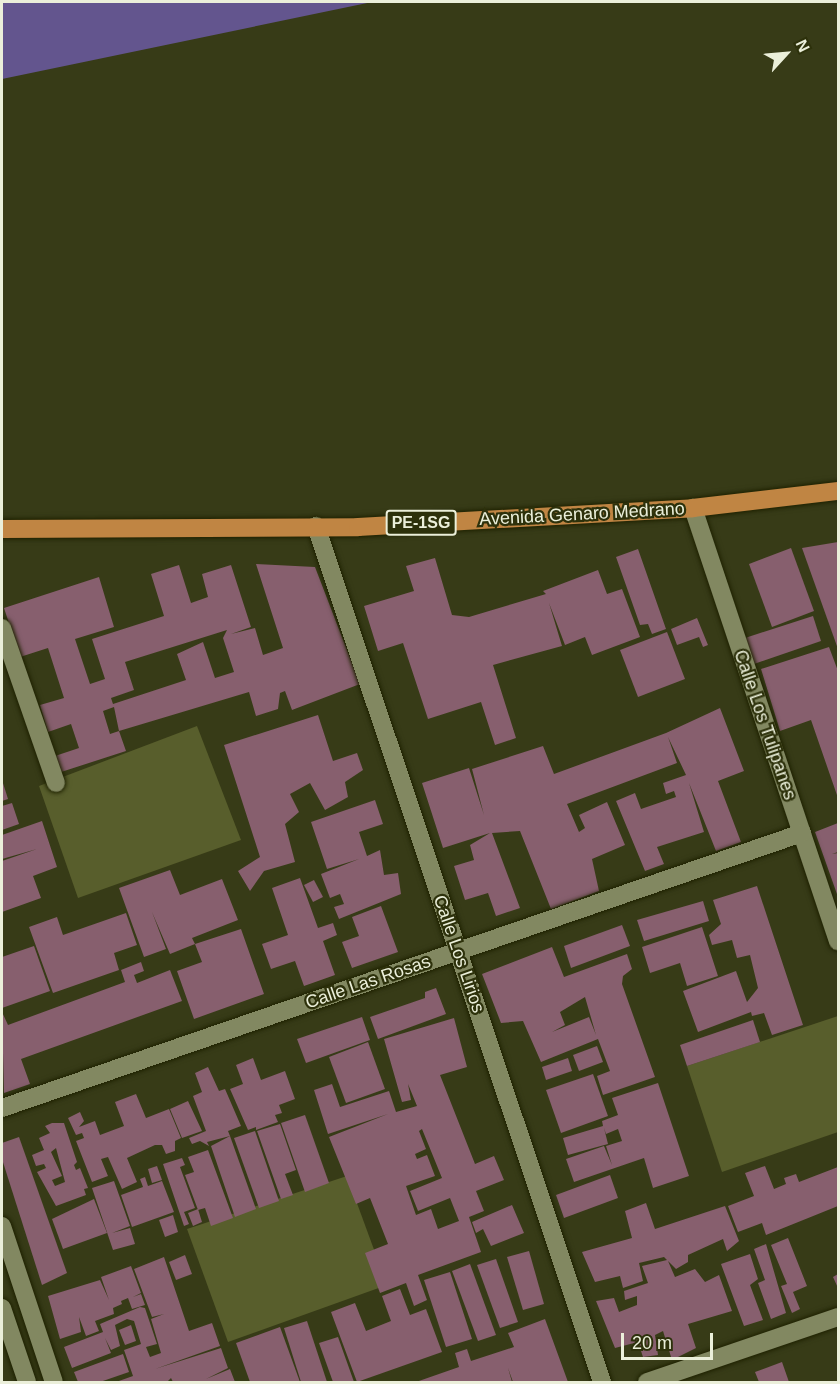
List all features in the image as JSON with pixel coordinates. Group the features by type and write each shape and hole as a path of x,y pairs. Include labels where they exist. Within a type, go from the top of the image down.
{"main road":[{"name":"Avenida Genaro Medrano","path":"2,529 358,527 693,508 838,491"}],"street":[{"name":"Calle Los Tulipanes","path":"693,508 838,942"},
{"name":"Calle Los Lirios","path":"316,526 602,1383"},
{"path":"2,628 56,783"},
{"name":"Calle Las Rosas","path":"2,1108 802,832"},
{"path":"2,1226 54,1383"},
{"path":"2,1308 27,1383"},
{"path":"647,1383 838,1317"}],"green space":[{"path":"197,726 241,840 78,898 39,786"},
{"path":"838,1016 838,1132 722,1172 687,1066"},
{"path":"347,1176 387,1285 228,1342 187,1229"}],"shaded area":[{"path":"2,2 372,2 2,79"}],"building":[{"path":"838,542 838,649 802,548"},
{"path":"791,548 814,611 772,627 749,564"},
{"path":"638,549 666,629 652,634 648,624 640,625 616,557"},
{"path":"435,558 452,615 469,617 546,594 543,591 598,570 607,594 622,589 640,637 592,655 585,637 565,645 549,603 562,646 493,665 516,738 495,745 481,702 428,719 403,643 378,651 364,606 414,591 406,566"},
{"path":"256,564 315,567 360,684 292,710 285,691 280,693 278,709 256,716 249,692 119,731 126,751 58,773 52,757 79,748 71,724 48,732 40,705 64,698 48,648 20,657 4,608 99,577 114,627 75,639 90,684 105,679 92,639 164,616 151,574 179,565 191,603 208,597 202,574 231,565 251,627 231,634 255,628 263,655 283,648","holes":["227,630 223,638 234,672 215,678 203,642 177,654 186,680 113,704 111,698 134,690 125,662","114,707 119,731 110,734 103,711"]},
{"path":"813,616 821,641 754,664 745,638"},
{"path":"697,618 708,645 703,647 699,637 677,645 671,629"},
{"path":"667,632 685,679 638,697 620,650"},
{"path":"829,647 838,671 838,798 811,720 780,731 761,669"},
{"path":"720,708 744,771 718,781 741,842 716,851 689,783 704,832 657,847 664,864 645,871 616,801 635,793 641,809 676,797 674,791 666,794 663,783 686,775 668,737 677,763 567,804 579,832 585,828 579,815 607,802 625,845 592,859 599,891 551,909 520,831 492,833 520,908 496,916 488,893 465,900 454,866 474,860 470,845 490,833 443,848 422,783 469,768 484,815 472,769 543,746 554,774 666,733"},
{"path":"318,715 333,761 357,753 363,770 345,782 348,797 325,810 310,783 290,794 299,812 285,824 295,862 264,871 250,891 238,871 260,857 224,745"},
{"path":"2,780 8,799 2,801"},
{"path":"375,800 383,824 359,832 367,856 380,850 384,875 398,873 401,894 339,919 334,907 344,904 340,894 330,898 321,874 359,859 327,869 311,822"},
{"path":"12,803 19,824 2,830 2,806"},
{"path":"42,821 57,867 33,876 41,898 2,912 2,861 37,849 2,859 2,835"},
{"path":"838,823 838,852 832,854 838,853 838,897 815,832"},
{"path":"170,870 180,895 222,879 238,920 192,938 195,944 170,954 152,912 166,949 144,957 119,888"},
{"path":"300,878 318,928 333,923 337,935 323,941 335,975 304,986 295,961 271,969 262,944 288,935 272,888"},
{"path":"314,880 323,897 313,902 304,885"},
{"path":"757,886 803,1025 772,1035 764,1013 752,1016 751,1012 698,1032 683,991 736,971 747,1002 758,988 750,955 737,958 732,940 712,945 709,935 721,924 713,900"},
{"path":"703,901 709,921 644,941 637,920"},
{"path":"381,906 398,952 352,968 342,942 359,936 352,917"},
{"path":"126,913 137,945 114,953 119,970 53,993 29,927 57,917 63,935"},
{"path":"622,925 630,946 571,968 564,946"},
{"path":"702,927 718,976 687,986 680,963 650,973 642,947"},
{"path":"241,929 264,994 194,1019 177,971 202,962 195,944"},
{"path":"34,946 50,991 2,1008 2,957"},
{"path":"552,947 564,977 627,954 632,969 623,976 622,984 655,1077 603,1095 597,1076 610,1071 598,1039 541,1062 523,1021 501,1023 482,974","holes":["585,997 596,1035 589,1017 552,1032 565,1025 560,1012"]},
{"path":"141,962 144,971 134,975 137,983 170,970 182,1001 21,1059 30,1084 4,1093 2,1012 8,1025 125,982 121,970"},
{"path":"436,988 446,1014 378,1039 370,1017 425,998 425,992"},
{"path":"362,1017 370,1040 306,1063 297,1039"},
{"path":"454,1018 467,1067 440,1075 475,1164 494,1156 504,1180 476,1191 484,1211 469,1217 481,1252 418,1275 427,1300 414,1306 406,1283 380,1293 365,1253 388,1244 370,1198 356,1204 329,1137 388,1114 328,1134 314,1090 332,1084 340,1107 389,1091 396,1112 417,1106 408,1084 411,1100 402,1102 384,1039","holes":["422,1129 442,1178 410,1191 418,1211 450,1198 459,1221 438,1229 431,1209 416,1215 406,1186 435,1176 427,1155 417,1159 415,1154 426,1149 419,1131"]},
{"path":"753,1020 760,1042 687,1066 680,1045"},
{"path":"368,1042 385,1089 346,1103 329,1057"},
{"path":"597,1046 603,1062 579,1071 573,1055"},
{"path":"253,1058 261,1080 285,1071 295,1099 279,1105 282,1113 275,1115 278,1122 256,1130 256,1127 248,1130 230,1089 243,1084 236,1065"},
{"path":"568,1058 572,1071 546,1080 542,1067"},
{"path":"208,1067 219,1091 225,1089 241,1126 228,1131 230,1136 207,1142 209,1146 200,1141 192,1144 189,1138 206,1131 193,1096 202,1092 195,1073"},
{"path":"593,1074 608,1116 561,1133 546,1090"},
{"path":"658,1083 689,1176 653,1188 644,1158 574,1182 566,1159 604,1146 612,1165 606,1146 622,1141 618,1129 606,1134 604,1128 608,1144 568,1155 563,1138 603,1126 602,1121 618,1115 612,1098"},
{"path":"136,1094 146,1118 169,1109 181,1138 175,1141 175,1151 166,1154 162,1145 155,1145 127,1158 137,1182 122,1189 108,1157 101,1159 108,1176 92,1182 76,1141 84,1138 82,1133 76,1135 68,1118 80,1112 84,1121 79,1127 95,1121 100,1135 124,1126 115,1102"},
{"path":"188,1101 202,1131 182,1138 170,1109"},
{"path":"305,1115 329,1183 305,1192 281,1123"},
{"path":"52,1123 64,1123 77,1162 74,1165 76,1170 80,1168 88,1188 84,1189 86,1195 56,1206 37,1172 46,1168 44,1164 36,1166 32,1155 44,1150 39,1138 50,1133 45,1126","holes":["56,1148 65,1182 55,1186 52,1180 62,1176 51,1152"]},
{"path":"280,1124 296,1170 285,1174 293,1195 281,1199 257,1131"},
{"path":"255,1131 279,1201 259,1208 234,1138"},
{"path":"230,1136 256,1209 235,1217 211,1146"},
{"path":"19,1137 67,1273 42,1285 2,1159 2,1143"},
{"path":"208,1150 233,1218 211,1226 205,1208 198,1210 185,1175 194,1172 188,1157"},
{"path":"182,1158 185,1165 180,1167 195,1208 184,1212 189,1224 184,1226 163,1164"},
{"path":"157,1166 162,1180 152,1183 148,1169"},
{"path":"765,1166 774,1189 786,1184 784,1178 796,1174 799,1182 838,1167 838,1206 766,1235 762,1223 738,1232 728,1206 754,1196 745,1173"},
{"path":"610,1175 618,1198 564,1218 556,1195"},
{"path":"145,1177 148,1186 162,1181 174,1212 132,1227 121,1195 143,1187 140,1179"},
{"path":"114,1181 130,1226 112,1233 130,1228 135,1244 113,1250 92,1188"},
{"path":"94,1199 107,1233 63,1249 52,1219"},
{"path":"646,1203 655,1229 725,1206 739,1241 727,1251 723,1239 688,1255 688,1262 676,1269 668,1261 675,1277 695,1269 705,1282 719,1275 732,1311 688,1324 696,1348 672,1360 663,1331 655,1335 658,1355 643,1357 638,1342 615,1348 596,1301 614,1298 619,1312 637,1305 637,1296 625,1300 624,1291 648,1283 642,1266 667,1260 664,1257 639,1263 643,1281 623,1288 620,1276 595,1282 582,1252 632,1238 625,1211"},
{"path":"512,1205 524,1233 491,1246 483,1229 476,1233 472,1222"},
{"path":"198,1209 202,1222 193,1226 188,1213"},
{"path":"173,1215 178,1232 165,1237 159,1220"},
{"path":"788,1238 807,1286 793,1292 800,1309 792,1313 781,1286 787,1284 771,1245"},
{"path":"766,1244 786,1313 771,1319 758,1283 765,1280 754,1249"},
{"path":"529,1251 544,1304 523,1310 507,1257"},
{"path":"750,1254 758,1279 750,1285 763,1320 744,1326 721,1264"},
{"path":"185,1255 192,1274 176,1280 169,1262"},
{"path":"164,1257 189,1331 212,1323 220,1346 155,1369 221,1348 228,1368 206,1379 230,1369 235,1382 173,1382 171,1378 167,1382 116,1382 133,1376 124,1350 141,1344 134,1321 127,1319 115,1325 120,1346 111,1350 105,1338 111,1353 72,1368 64,1347 103,1332 100,1324 140,1307 145,1308 157,1344 146,1347 150,1357 161,1353 151,1319 164,1314 152,1317 134,1269"},
{"path":"496,1259 518,1322 500,1328 477,1265"},
{"path":"470,1264 496,1335 478,1341 452,1271"},
{"path":"131,1266 141,1293 133,1297 141,1294 145,1305 132,1309 128,1298 121,1301 122,1304 113,1308 114,1314 95,1321 99,1331 86,1336 79,1317 81,1332 60,1339 48,1296 100,1280 109,1300 101,1277"},
{"path":"450,1272 472,1339 446,1347 424,1280"},
{"path":"838,1274 838,1288 833,1277"},
{"path":"400,1289 410,1315 426,1309 442,1352 357,1382 331,1312 355,1303 366,1331 391,1321 382,1296"},
{"path":"545,1319 568,1382 513,1382 508,1368 512,1382 416,1382 459,1367 455,1353 467,1349 471,1361 514,1347 508,1333"},
{"path":"307,1321 327,1382 301,1382 284,1328"},
{"path":"131,1325 136,1341 125,1345 119,1330"},
{"path":"280,1327 300,1382 250,1382 236,1343"},
{"path":"338,1337 354,1382 333,1382 319,1343"},
{"path":"123,1354 129,1372 100,1382 78,1382 74,1372"},
{"path":"782,1362 789,1382 759,1382 755,1372"}]}
